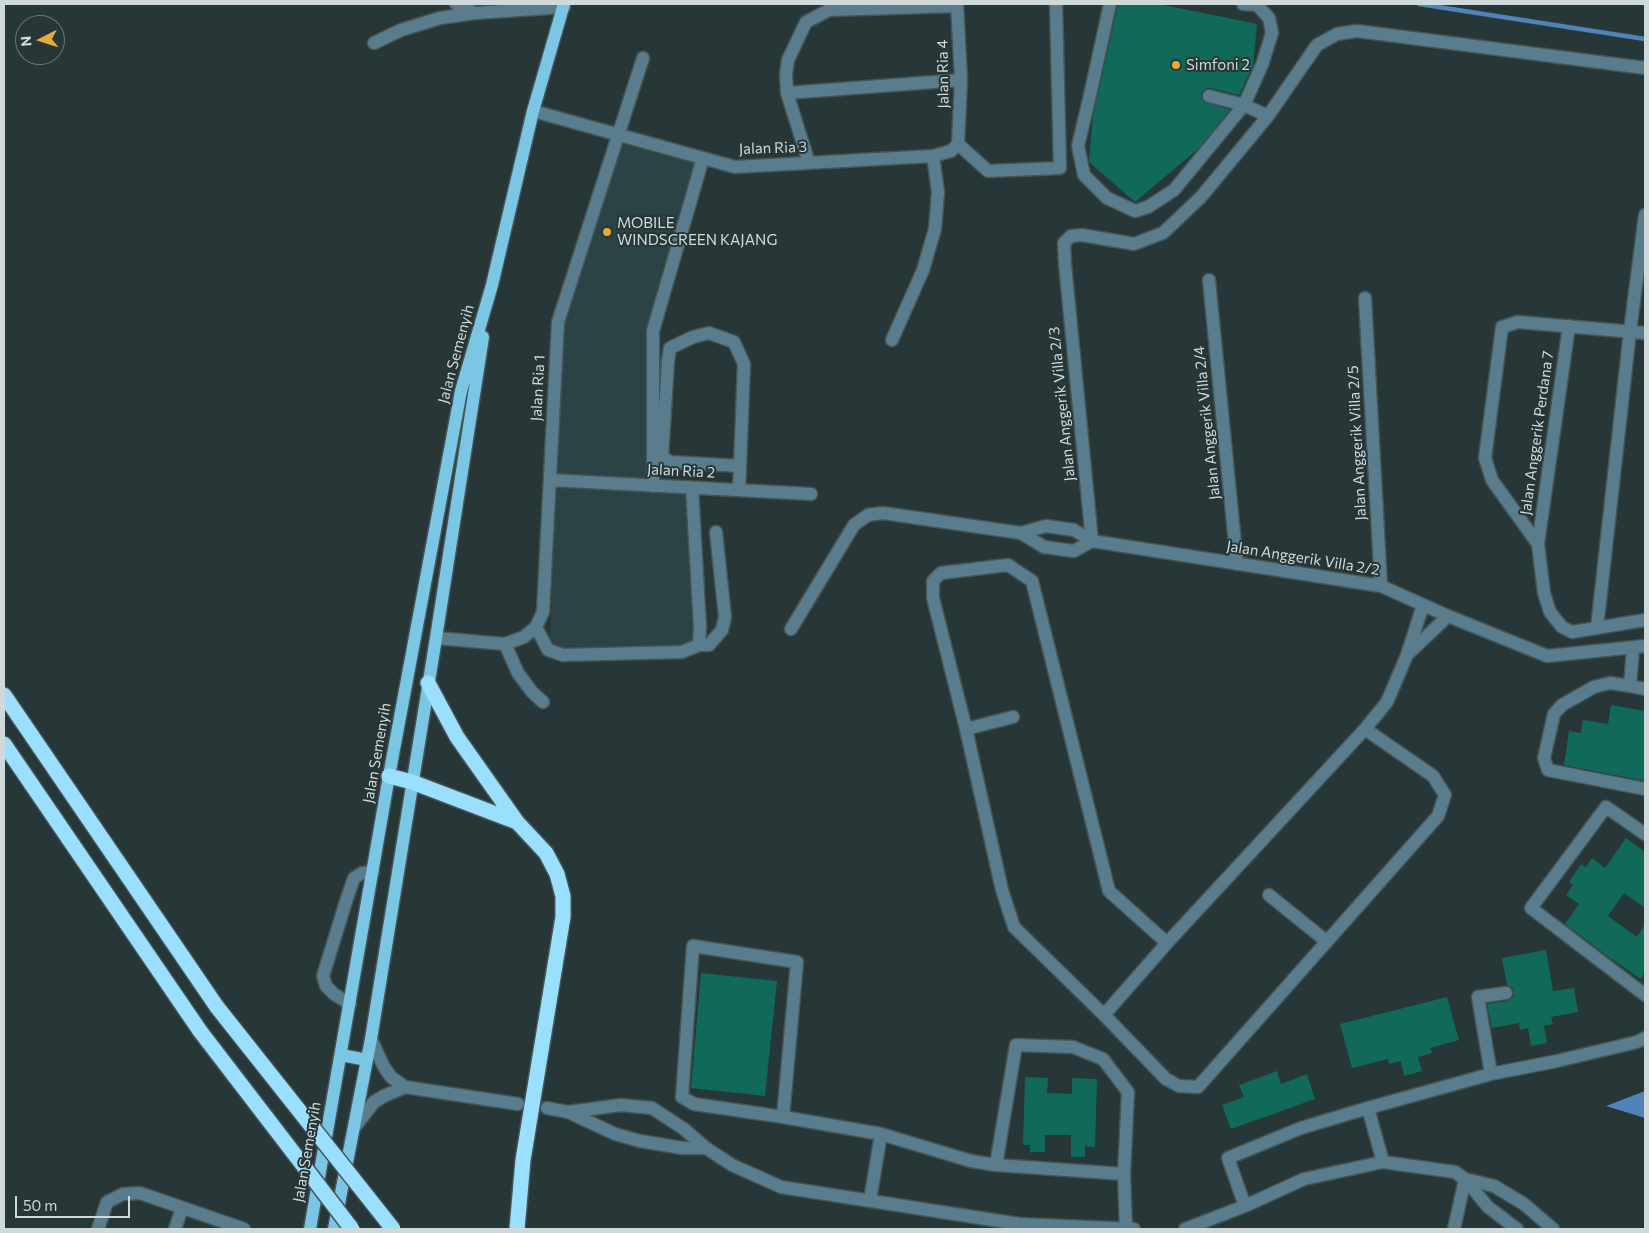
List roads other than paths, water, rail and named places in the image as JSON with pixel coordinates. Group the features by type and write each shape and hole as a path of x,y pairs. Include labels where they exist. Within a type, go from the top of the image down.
{"highway":[{"path":"428,683 456,737 517,822 546,852 557,874 562,896 563,917 523,1160 516,1229"},
{"path":"4,695 217,1007 393,1229"},
{"path":"4,744 200,1031 352,1229"},
{"path":"389,776 412,782 517,822"}],"main road":[{"name":"Jalan Semenyih","path":"310,1229 389,776 461,391 492,285 533,112 564,5"},
{"name":"Jalan Semenyih","path":"334,1229 371,1039 492,285"},
{"path":"341,1055 366,1060"}],"street":[{"path":"456,4 475,14"},
{"path":"958,144 988,171 1060,168 1056,4"},
{"path":"1110,4 1078,146 1084,175 1108,198 1134,211 1148,208 1174,190 1244,105 1262,65 1272,33 1269,18 1257,5 1243,4"},
{"path":"374,42 401,30 440,18 564,5"},
{"path":"809,163 787,93 786,74 788,60 806,22 829,10 957,5"},
{"name":"Jalan Ria 4","path":"957,5 961,80 958,144"},
{"path":"1209,96 1244,105 1268,116 1317,45 1337,34 1357,31 1645,68"},
{"name":"Jalan Ria 1","path":"536,627 543,612 558,322 643,58"},
{"path":"787,93 961,80"},
{"name":"Jalan Ria 3","path":"533,112 735,167 933,156 951,151 958,144"},
{"name":"Jalan Anggerik Villa 2/3","path":"1092,541 1064,244 1071,236 1082,235 1134,244 1164,234 1201,198 1268,116"},
{"path":"892,340 923,270 936,229 938,192 933,156"},
{"path":"653,486 654,331 704,158"},
{"path":"1598,628 1630,332 1645,215"},
{"name":"Jalan Anggerik Villa 2/4","path":"1209,280 1237,564"},
{"name":"Jalan Anggerik Villa 2/5","path":"1365,298 1381,586"},
{"path":"1645,333 1518,322 1502,327 1485,458 1492,480 1538,544 1544,593 1550,612 1562,627 1572,632 1645,620"},
{"name":"Jalan Anggerik Perdana 7","path":"1538,544 1569,326"},
{"path":"739,490 740,466 744,364 734,342 709,333 693,337 670,348 662,457 670,462 740,466"},
{"name":"Jalan Ria 2","path":"550,480 811,494"},
{"path":"692,488 700,627 699,645"},
{"name":"Jalan Anggerik Villa 2/2","path":"791,629 854,525 868,515 883,513 1021,533 1044,547 1074,551 1092,541"},
{"name":"Jalan Anggerik Villa 2/2","path":"1021,533 1046,526 1074,530 1092,541 1381,586 1448,616 1547,656 1639,647"},
{"path":"436,638 505,644 524,637 536,627 548,650 563,655 682,652 699,645 709,645 722,630 725,618 716,532"},
{"path":"1167,943 1109,891 1032,581 1008,565 941,573 933,581 933,598 966,729 1002,890 1014,927 1166,1079 1179,1086 1198,1087 1438,816 1445,795 1433,776 1365,729"},
{"path":"1104,1015 1167,943 1365,729 1387,702 1407,655 1423,605"},
{"path":"1407,655 1448,616"},
{"path":"505,644 518,673 543,702"},
{"path":"1630,686 1639,647"},
{"path":"1645,689 1610,683 1594,687 1562,705 1554,714 1544,758 1548,770 1645,789"},
{"path":"966,729 1013,717"},
{"path":"1645,834 1606,807 1532,908 1645,995"},
{"path":"350,1004 334,994 326,986 323,976 354,878 362,873 373,872"},
{"path":"1269,895 1326,941"},
{"path":"783,1117 797,962 693,946 682,1097 694,1104 881,1134 971,1161 996,1165 1124,1174"},
{"path":"1491,1074 1478,997 1506,993"},
{"path":"1245,1206 1228,1158 1302,1128 1368,1108 1491,1074 1637,1042 1645,1038"},
{"path":"371,1039 384,1067 391,1077 405,1087 518,1104"},
{"path":"996,1165 1016,1045 1073,1047 1104,1059 1128,1092 1124,1174 1126,1229"},
{"path":"354,1128 374,1102 405,1087"},
{"path":"568,1112 621,1105 652,1108 684,1128 706,1148 732,1165 781,1187 1019,1224 1134,1229"},
{"path":"547,1108 568,1112 615,1134 640,1141 682,1148 706,1148"},
{"path":"1368,1108 1382,1162"},
{"path":"870,1200 881,1134"},
{"path":"1185,1229 1245,1206 1304,1179 1382,1162 1455,1172 1465,1179 1488,1206 1517,1229"},
{"path":"1454,1229 1465,1179"},
{"path":"1465,1179 1494,1186 1524,1204 1553,1229"},
{"path":"98,1229 107,1202 123,1194 140,1193 244,1229"},
{"path":"175,1229 182,1208"}],"water":[{"path":"1645,1091 1645,1118 1606,1106"}],"waterway":[{"path":"1419,4 1645,39"}],"place":[{"name":"Simfoni 2","path":"1176,65"},
{"name":"MOBILE WINDSCREEN KAJANG","path":"607,232"}]}
